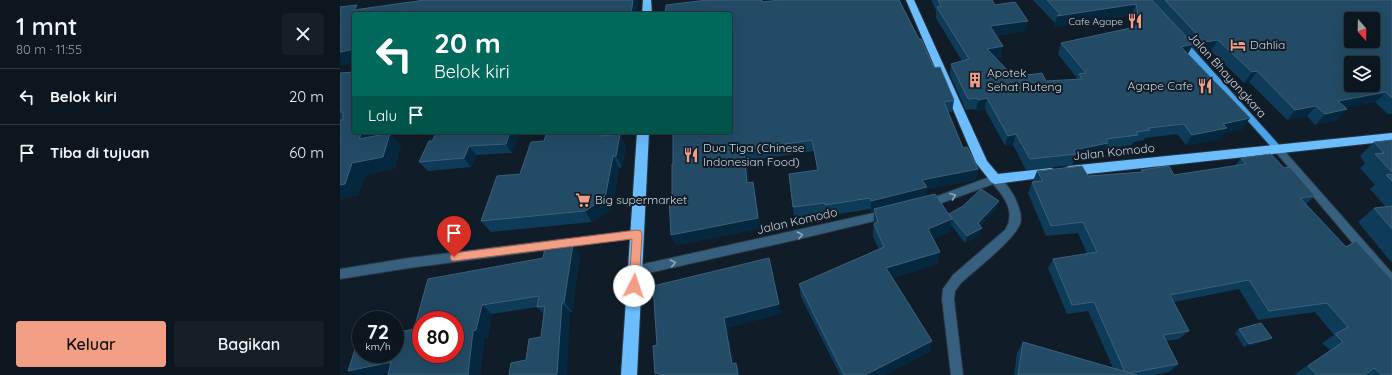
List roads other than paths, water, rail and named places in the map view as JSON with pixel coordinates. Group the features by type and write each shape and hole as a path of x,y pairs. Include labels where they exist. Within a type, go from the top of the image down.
{"highway":[{"path":"647,12 648,0"},
{"path":"910,0 982,162 995,179"},
{"path":"629,375 643,134"},
{"name":"Jalan Komodo","path":"995,179 1392,137"}],"main road":[{"name":"Jalan Bhayangkara","path":"1176,36 1277,148"}],"street":[{"path":"1277,148 1392,281"},
{"name":"Jalan Komodo","path":"914,207 944,199 995,179"},
{"path":"956,375 948,299 949,289 957,279 1009,233 1015,222 1014,208 1008,194 995,179"},
{"name":"Jalan Komodo","path":"635,271 795,236 899,210"},
{"path":"340,274 409,263 637,234"}],"place":[{"name":"Cafe Agape","path":"1135,21"},
{"name":"Dahlia","path":"1238,45"},
{"name":"Apotek Sehat Ruteng","path":"975,80"},
{"name":"Agape Cafe","path":"1205,86"},
{"name":"Dua Tiga (Chinese Indonesian Food)","path":"691,155"},
{"name":"Big supermarket","path":"583,200"}]}
